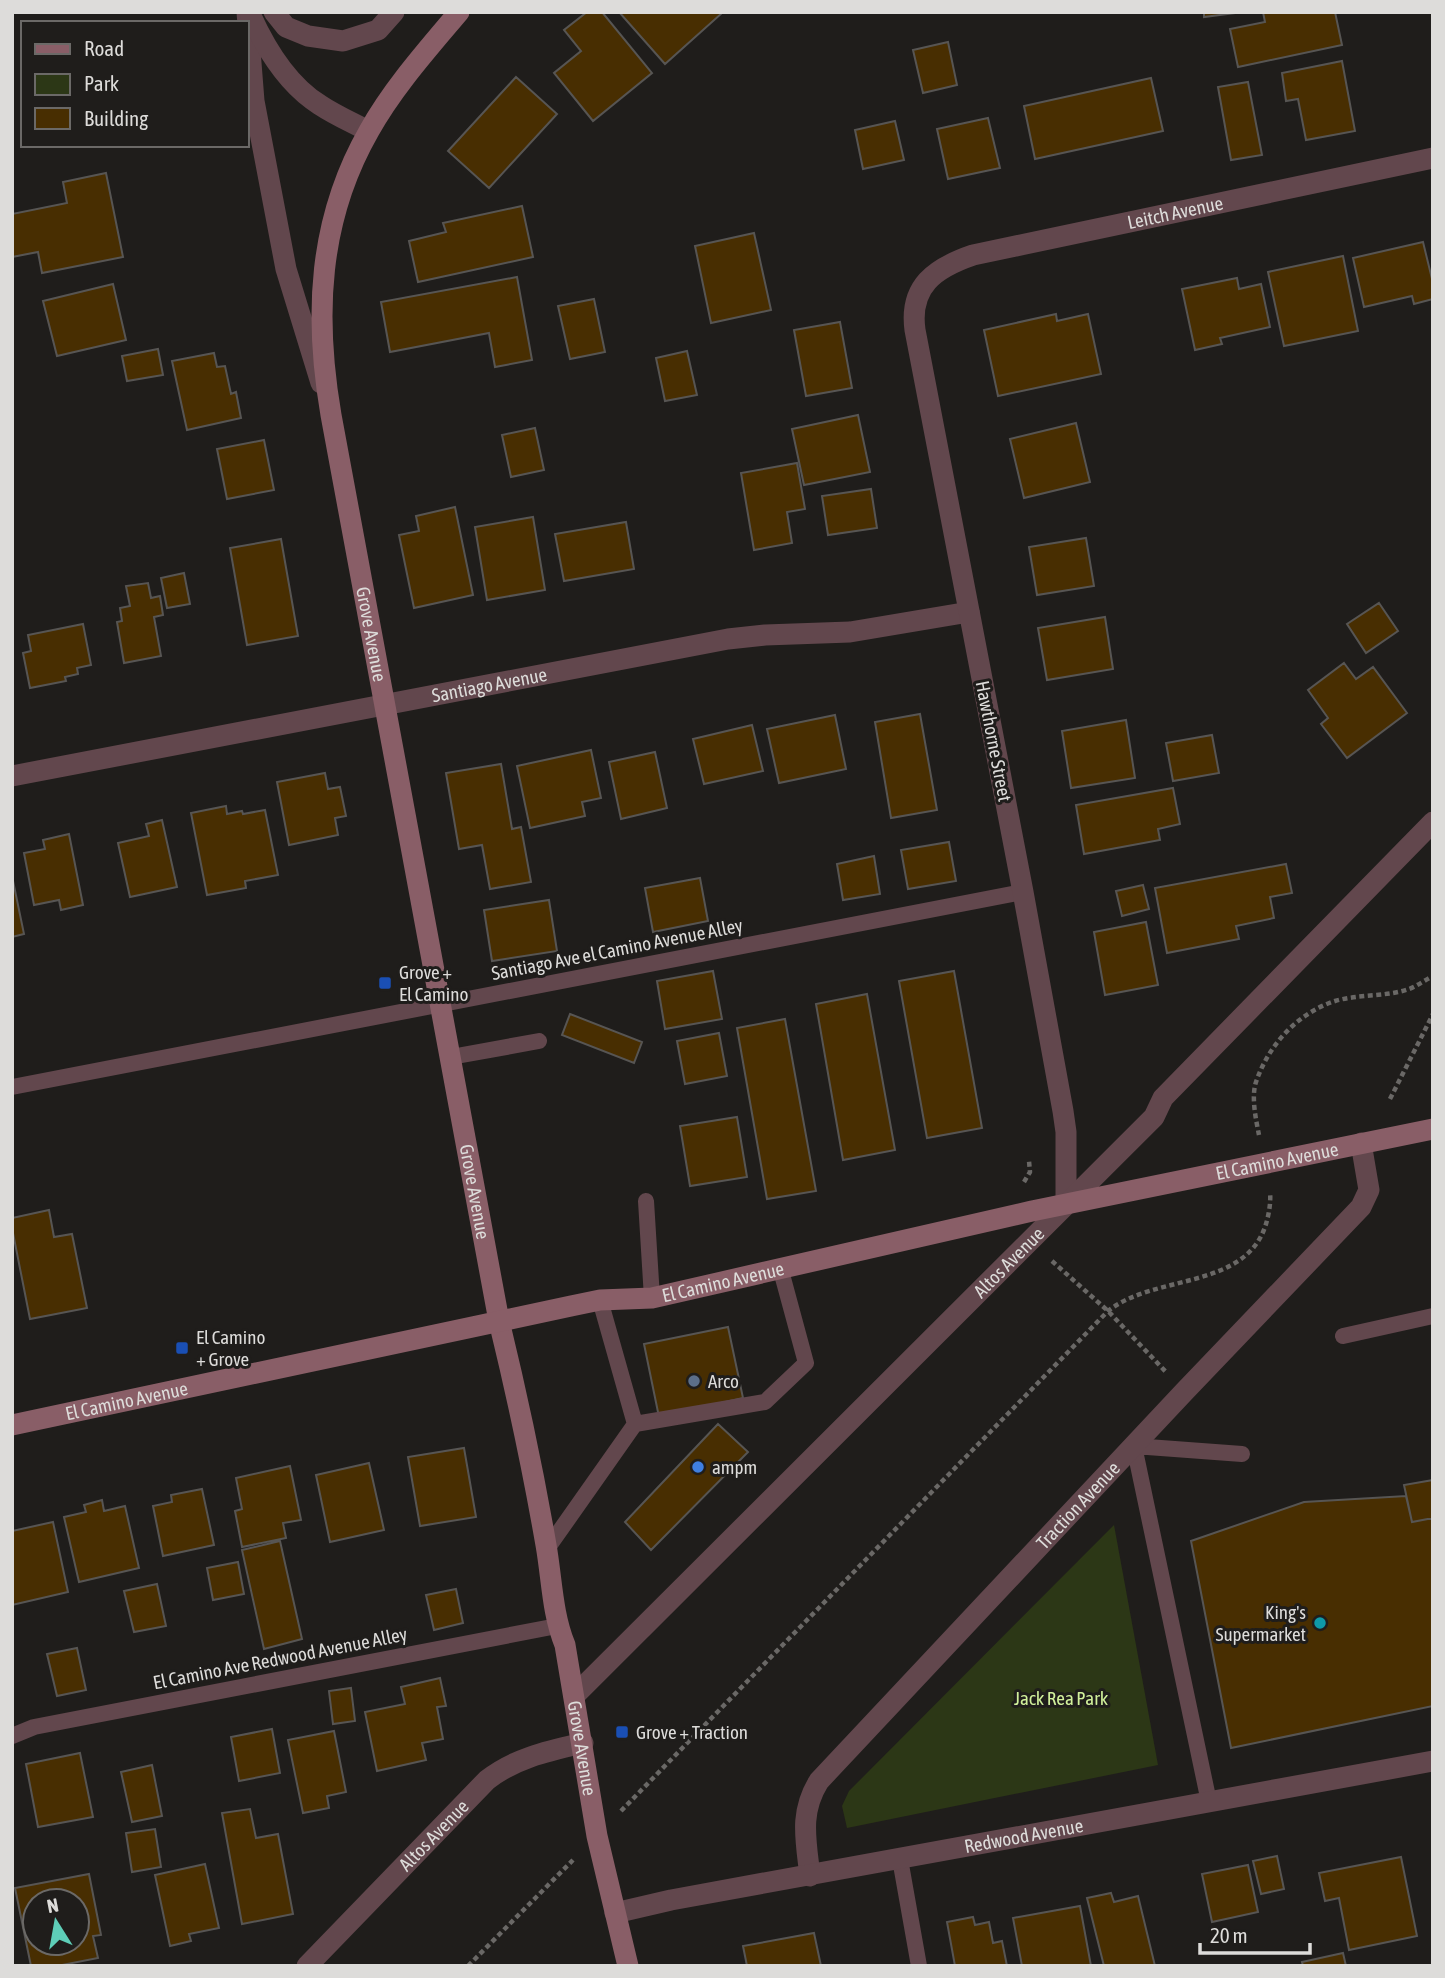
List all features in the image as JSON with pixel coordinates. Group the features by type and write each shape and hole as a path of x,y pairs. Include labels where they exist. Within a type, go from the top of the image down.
{"main road":[{"path":"369,131 399,85 459,12"},
{"name":"Grove Avenue","path":"369,131 336,207 327,247 321,292 321,336 331,415 499,1321 520,1408 547,1549 557,1626 565,1645 597,1836 628,1966"},
{"name":"El Camino Avenue","path":"12,1425 600,1300 652,1298 1066,1204 1433,1129"}],"street":[{"name":"Grove Avenue","path":"248,12 272,56 305,93 319,105 369,131"},
{"name":"Grove Avenue","path":"248,12 254,101 286,269 331,415"},
{"path":"274,12 286,27 308,36 343,41 378,30 394,12"},
{"name":"Leitch Avenue","path":"926,281 954,261 984,253 1433,158"},
{"name":"Hawthorne Street","path":"926,281 915,303 915,330 1023,892 1066,1132 1066,1204"},
{"name":"Santiago Avenue","path":"12,776 728,639 850,632 969,612"},
{"name":"Altos Avenue","path":"574,1696 1154,1117 1163,1098 1433,822"},
{"name":"Traction Avenue","path":"810,1876 805,1812 819,1781 1362,1208 1369,1190 1361,1143"},
{"name":"Altos Avenue","path":"307,1966 487,1780 502,1769 535,1754 583,1743"},
{"name":"Redwood Avenue","path":"615,1913 671,1900 1433,1761"}],"lane":[{"name":"Santiago Ave el Camino Avenue Alley","path":"12,1087 1023,892"},
{"path":"451,1057 538,1041"},
{"path":"646,1201 652,1298"},
{"path":"547,1549 635,1424 765,1402 806,1363 780,1267"},
{"path":"600,1300 635,1424"},
{"path":"1343,1336 1433,1317"},
{"path":"1209,1802 1134,1446 1242,1454"},
{"name":"El Camino Ave Redwood Avenue Alley","path":"12,1736 34,1727 557,1626"},
{"path":"900,1859 919,1966"}],"path":[{"path":"1255,1117 1255,1084 1270,1054 1290,1027 1308,1012 1337,1000 1408,989 1433,976"},
{"path":"1390,1099 1433,1014"},
{"path":"630,1802 1108,1311 1122,1300 1136,1294 1210,1275 1237,1262 1254,1248 1263,1235 1269,1206"},
{"path":"1046,1256 1108,1311 1170,1376"},
{"path":"468,1966 568,1865"}],"green space":[{"name":"Jack Rea Park","path":"1114,1525 1158,1765 847,1828 842,1806 849,1791"}],"building":[{"path":"587,12 602,12 652,73 593,121 554,73 581,51 564,30"},
{"path":"619,12 721,12 722,13 665,64"},
{"path":"1204,12 1243,12 1204,17"},
{"path":"1263,12 1335,12 1342,45 1238,67 1230,29 1265,22"},
{"path":"948,42 957,85 923,93 913,50"},
{"path":"1342,61 1355,131 1306,140 1298,99 1286,101 1282,73"},
{"path":"516,77 557,114 489,188 448,151"},
{"path":"1151,78 1163,131 1035,159 1024,106"},
{"path":"1248,82 1262,155 1231,160 1218,87"},
{"path":"988,118 1000,168 948,179 937,129"},
{"path":"895,121 904,160 863,169 855,130"},
{"path":"106,173 123,257 42,273 38,252 12,257 12,214 67,203 63,182"},
{"path":"522,206 533,257 418,282 409,241 446,232 443,223"},
{"path":"754,233 771,310 711,323 695,246"},
{"path":"1423,242 1433,283 1433,299 1414,304 1412,296 1364,307 1353,258"},
{"path":"1343,256 1358,331 1284,346 1268,272"},
{"path":"517,277 532,360 495,367 489,333 390,352 381,302"},
{"path":"1237,278 1239,289 1261,284 1270,327 1220,338 1222,344 1195,350 1182,289"},
{"path":"113,284 126,340 57,356 43,301"},
{"path":"594,299 605,352 570,359 558,306"},
{"path":"1056,314 1057,321 1088,314 1101,374 998,396 984,330"},
{"path":"840,322 852,388 806,396 794,330"},
{"path":"158,349 163,375 127,381 122,356"},
{"path":"687,351 697,395 665,401 656,358"},
{"path":"214,353 217,367 225,366 231,394 236,392 241,418 187,430 172,361"},
{"path":"858,415 870,472 804,485 792,429"},
{"path":"1076,423 1090,482 1024,498 1010,439"},
{"path":"535,428 544,470 511,477 502,435"},
{"path":"264,440 274,490 227,499 217,449"},
{"path":"797,463 805,509 787,512 792,543 754,550 741,473"},
{"path":"871,489 877,528 828,535 822,496"},
{"path":"455,507 473,595 414,608 399,535 419,531 416,516"},
{"path":"533,517 545,590 487,600 475,527"},
{"path":"626,522 634,569 564,581 555,534"},
{"path":"1086,538 1094,586 1037,595 1029,547"},
{"path":"281,539 298,636 247,645 230,548"},
{"path":"184,573 190,604 167,608 161,578"},
{"path":"148,583 151,598 160,596 163,615 154,617 161,656 124,663 117,622 122,621 120,608 130,606 126,586"},
{"path":"1379,603 1398,631 1366,653 1347,624"},
{"path":"1105,617 1113,669 1047,680 1038,628"},
{"path":"83,624 91,665 77,668 78,674 65,677 66,681 30,688 23,653 31,651 28,635"},
{"path":"1344,663 1356,679 1373,667 1407,713 1347,758 1321,724 1328,718 1308,690"},
{"path":"920,714 937,810 891,818 875,722"},
{"path":"835,715 846,769 779,783 767,729"},
{"path":"1126,720 1135,778 1071,788 1062,731"},
{"path":"752,725 763,771 704,784 693,739"},
{"path":"1212,735 1219,773 1173,781 1166,743"},
{"path":"591,750 601,798 582,802 585,816 530,828 517,766"},
{"path":"655,752 667,808 621,819 609,762"},
{"path":"501,764 512,829 521,827 531,882 490,889 482,845 459,849 446,773"},
{"path":"325,773 328,789 340,787 346,816 335,818 338,835 289,845 277,782"},
{"path":"1173,788 1180,824 1158,829 1160,840 1084,854 1076,805"},
{"path":"226,806 227,814 265,810 278,875 245,881 246,888 207,895 191,813"},
{"path":"162,820 177,887 130,897 118,843 149,836 146,824"},
{"path":"69,834 83,905 61,910 59,900 34,905 24,853 45,849 43,840"},
{"path":"949,842 956,881 908,889 901,850"},
{"path":"874,856 880,894 843,900 837,864"},
{"path":"1286,864 1292,893 1270,897 1274,918 1236,926 1239,939 1167,953 1155,888"},
{"path":"12,876 24,934 12,937"},
{"path":"700,878 708,921 653,932 645,888"},
{"path":"1143,885 1149,909 1122,916 1116,891"},
{"path":"549,900 557,951 492,961 484,910"},
{"path":"1146,922 1158,985 1105,995 1094,932"},
{"path":"713,971 722,1019 665,1029 657,981"},
{"path":"954,971 982,1128 927,1138 899,981"},
{"path":"867,994 895,1150 843,1160 816,1004"},
{"path":"570,1014 642,1042 634,1063 562,1035"},
{"path":"785,1019 816,1191 767,1199 737,1028"},
{"path":"719,1033 727,1076 685,1084 677,1041"},
{"path":"737,1117 747,1177 690,1186 680,1126"},
{"path":"49,1210 54,1237 72,1234 87,1308 30,1319 12,1218"},
{"path":"728,1327 743,1398 659,1417 644,1344"},
{"path":"718,1424 748,1452 651,1550 625,1522"},
{"path":"464,1448 476,1517 420,1526 408,1457"},
{"path":"369,1463 384,1530 330,1542 316,1475"},
{"path":"290,1466 301,1520 283,1523 286,1538 242,1547 235,1511 242,1509 236,1478"},
{"path":"1433,1480 1433,1518 1412,1522 1404,1485"},
{"path":"202,1489 214,1545 163,1556 153,1506 172,1502 171,1495"},
{"name":"King's Supermarket","path":"1406,1496 1412,1522 1433,1518 1433,1706 1231,1748 1191,1541 1304,1502"},
{"path":"102,1500 104,1511 125,1506 139,1568 79,1582 64,1517 86,1512 84,1505"},
{"path":"53,1522 68,1592 12,1605 12,1531"},
{"path":"280,1541 302,1639 264,1649 242,1550"},
{"path":"238,1562 244,1594 213,1600 207,1568"},
{"path":"157,1584 166,1626 134,1632 124,1591"},
{"path":"456,1589 463,1623 434,1630 426,1595"},
{"path":"77,1648 86,1690 57,1696 47,1654"},
{"path":"440,1678 446,1706 437,1707 443,1739 422,1743 426,1760 377,1771 365,1712 405,1704 401,1687"},
{"path":"351,1688 355,1721 333,1724 329,1691"},
{"path":"272,1729 280,1773 239,1781 231,1737"},
{"path":"334,1731 346,1792 327,1796 329,1808 303,1813 288,1740"},
{"path":"80,1753 93,1817 38,1827 26,1764"},
{"path":"152,1765 162,1816 132,1822 121,1772"},
{"path":"250,1809 256,1838 278,1834 293,1914 242,1924 222,1813"},
{"path":"155,1829 161,1867 132,1872 126,1833"},
{"path":"1277,1856 1284,1889 1261,1894 1253,1861"},
{"path":"1401,1857 1417,1936 1349,1950 1339,1898 1325,1901 1319,1873"},
{"path":"205,1864 219,1928 189,1934 191,1941 170,1946 155,1875"},
{"path":"1248,1865 1258,1912 1212,1922 1202,1874"},
{"path":"89,1874 101,1935 93,1936 98,1958 57,1966 31,1966 29,1957 91,1957 91,1887 21,1887 21,1917 15,1888"},
{"path":"1111,1893 1114,1902 1138,1896 1155,1966 1104,1966 1087,1898"},
{"path":"1080,1906 1091,1966 1022,1966 1013,1918"},
{"path":"973,1917 975,1925 989,1922 993,1943 1002,1941 1007,1966 955,1966 947,1922"},
{"path":"814,1933 821,1966 747,1966 743,1946"},
{"path":"1343,1953 1346,1966 1303,1966 1302,1962"}],"place":[{"name":"Grove + El Camino","path":"385,983"},
{"name":"El Camino + Grove","path":"182,1348"},
{"name":"Arco","path":"694,1381"},
{"name":"ampm","path":"698,1467"},
{"name":"King's Supermarket","path":"1320,1623"},
{"name":"Grove + Traction","path":"622,1732"}]}
